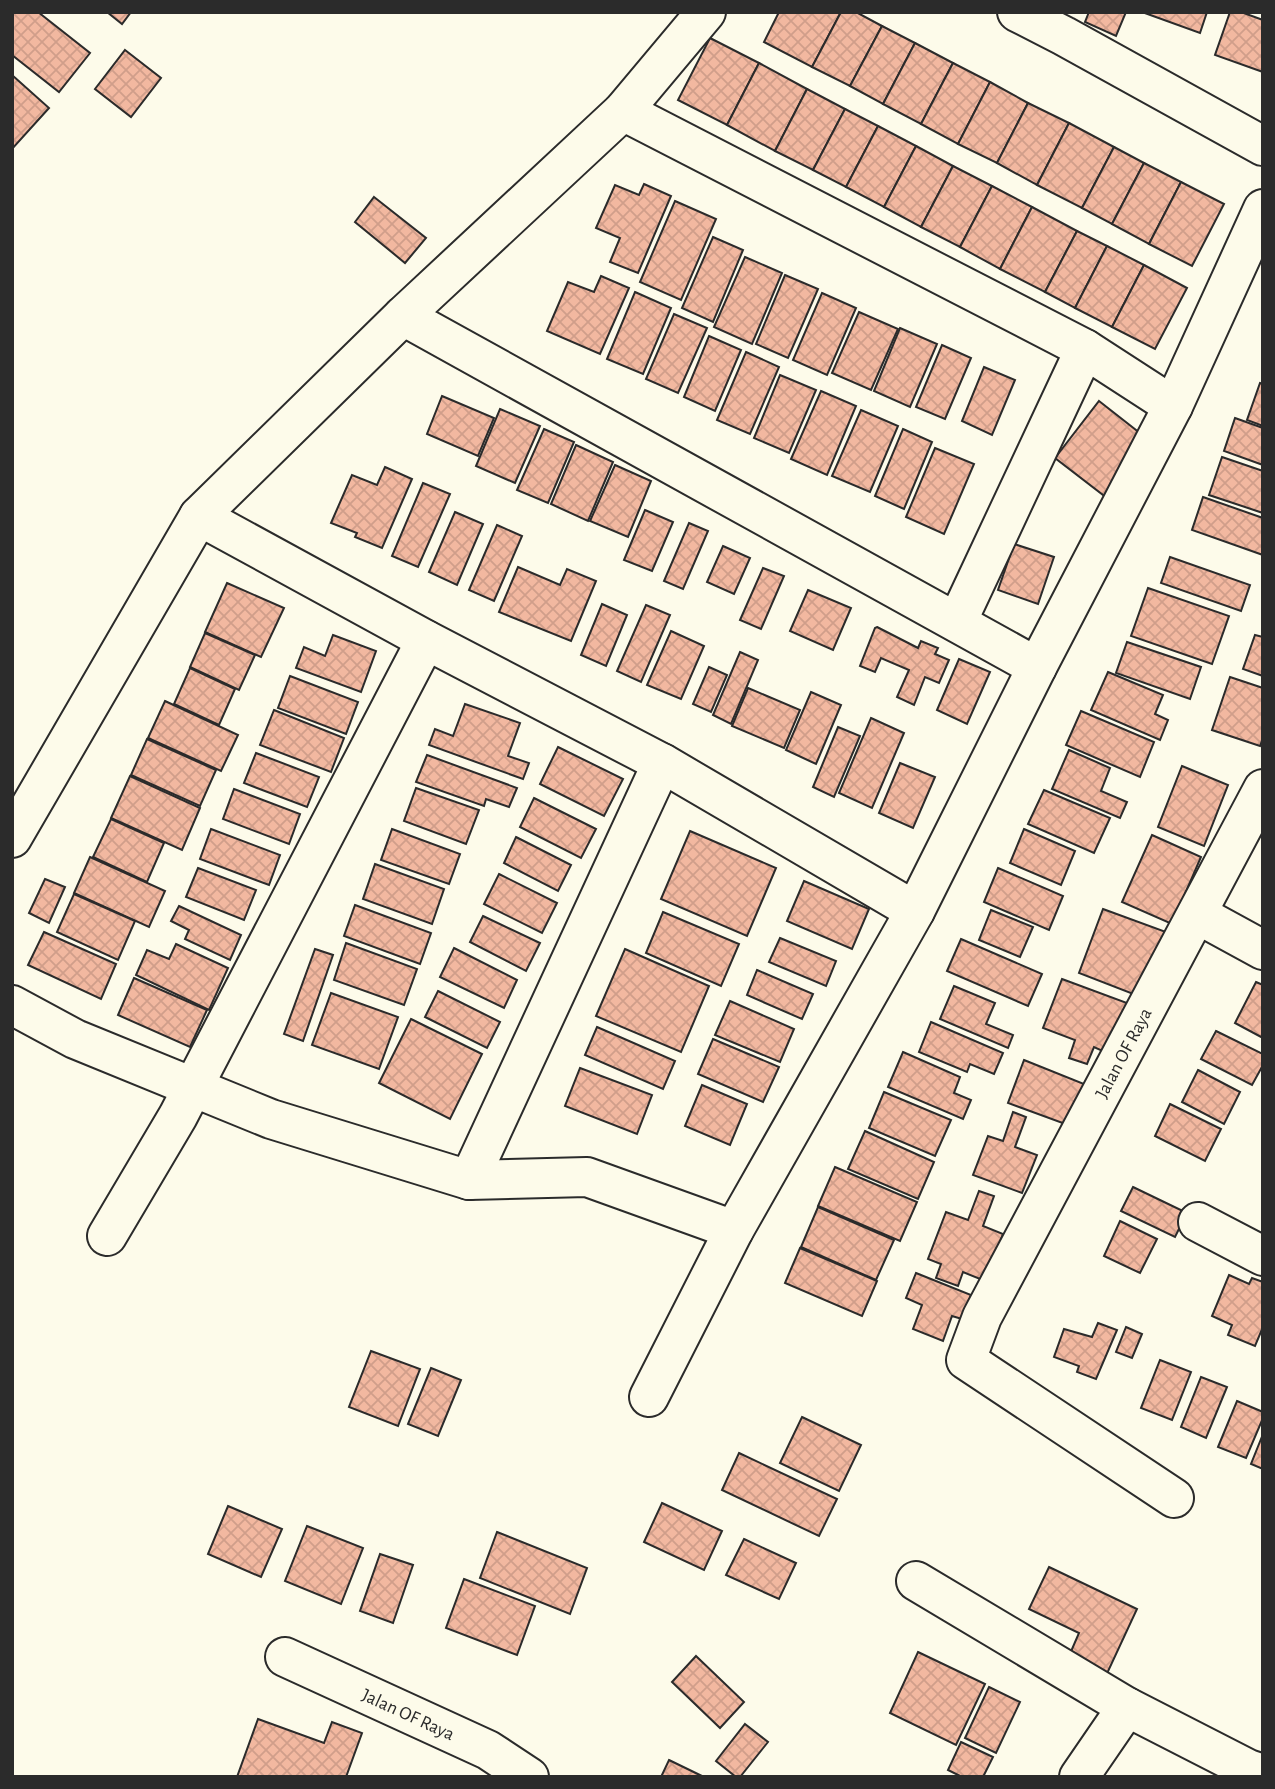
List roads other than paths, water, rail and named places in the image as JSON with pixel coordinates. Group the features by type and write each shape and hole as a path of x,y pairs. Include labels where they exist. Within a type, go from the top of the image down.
{"street":[{"path":"12,838 200,516 402,316 623,111 706,12"},
{"path":"1017,12 1263,146"},
{"path":"623,111 1085,349 1173,406"},
{"path":"649,1397 734,1230 915,911 1037,667 1173,406 1263,209"},
{"path":"402,316 1037,667"},
{"path":"957,622 1085,349"},
{"path":"200,516 426,640 663,763 915,911"},
{"path":"107,1236 178,1116 426,640"},
{"path":"468,1180 663,763"},
{"name":"Jalan OF Raya","path":"1174,1498 966,1360 982,1317 1263,789"},
{"path":"1197,914 1263,950"},
{"path":"12,1005 75,1039 271,1119 468,1180 587,1177 734,1230"},
{"path":"1198,1222 1263,1256"},
{"path":"916,1581 1127,1707 1248,1769 1263,1774"},
{"name":"Jalan OF Raya","path":"285,1657 488,1750 529,1777"},
{"path":"1079,1777 1127,1707"}]}
